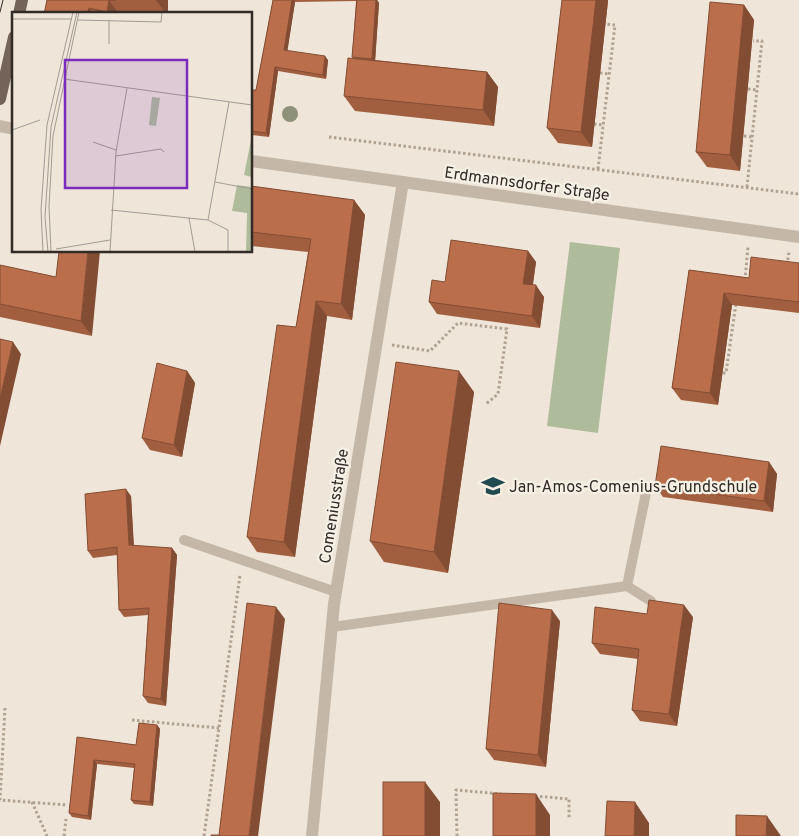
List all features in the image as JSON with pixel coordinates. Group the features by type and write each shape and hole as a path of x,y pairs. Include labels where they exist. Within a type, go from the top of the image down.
{"main road":[{"path":"0,99 12,46"}],"street":[{"name":"Erdmannsdorfer Straße","path":"252,161 799,237"},
{"name":"Comeniusstraße","path":"312,836 336,592 403,182"}],"lane":[{"path":"627,586 647,488"},
{"path":"184,540 336,592"},
{"path":"332,627 627,586 651,601"}],"path":[{"path":"598,170 615,25 606,24"},
{"path":"747,187 762,42 753,41"},
{"path":"600,73 610,74"},
{"path":"748,89 757,90"},
{"path":"594,124 604,125"},
{"path":"744,136 752,137"},
{"path":"329,137 799,194"},
{"path":"744,288 750,230"},
{"path":"787,272 788,258"},
{"path":"723,372 726,373 731,326 737,295"},
{"path":"376,342 430,351 458,323 507,329 498,394 486,404"},
{"path":"204,836 242,560"},
{"path":"5,708 0,800 67,805"},
{"path":"132,720 219,728"},
{"path":"457,836 456,790 503,794"},
{"path":"532,796 569,799 569,819"},
{"path":"32,802 47,836"},
{"path":"64,836 66,819"}],"green space":[{"path":"570,242 620,248 598,433 547,426"}],"building":[{"path":"47,0 109,0 107,12 89,8 88,12 44,12"},
{"path":"273,0 292,0 284,50 325,56 323,75 275,67 266,133 252,131 252,90 256,90"},
{"path":"357,0 376,0 372,59 352,57"},
{"path":"562,0 596,0 581,132 547,128"},
{"path":"710,2 744,5 730,155 696,152"},
{"path":"348,58 487,72 483,110 344,96"},
{"path":"252,186 354,200 341,304 316,301 284,542 247,537 277,325 296,327 311,239 252,232"},
{"path":"451,240 528,251 523,284 536,285 532,316 429,302 432,280 445,282"},
{"path":"59,252 88,252 81,321 0,304 0,265 56,277"},
{"path":"751,257 799,263 799,302 724,293 710,393 672,388 689,270 749,278"},
{"path":"0,339 13,342 0,398"},
{"path":"396,362 459,371 434,552 370,541"},
{"path":"157,363 187,371 174,445 142,438"},
{"path":"661,446 769,462 764,501 655,486"},
{"path":"126,489 129,545 172,548 161,699 143,696 149,608 119,610 117,547 88,551 85,494"},
{"path":"649,600 684,605 669,714 632,710 639,649 592,643 595,607 647,614"},
{"path":"247,603 276,607 249,836 211,836 219,835"},
{"path":"499,603 552,610 538,755 486,749"},
{"path":"139,723 157,725 150,802 131,800 135,764 94,760 88,816 69,813 77,737 136,745"},
{"path":"383,782 425,782 425,836 383,836"},
{"path":"493,793 536,794 536,836 493,836"},
{"path":"607,801 635,802 634,836 605,836"},
{"path":"736,815 767,816 766,836 736,836"}],"tram line":[{"path":"0,12 3,0"}],"place":[{"name":"Jan-Amos-Comenius-Grundschule","path":"493,486"}]}
